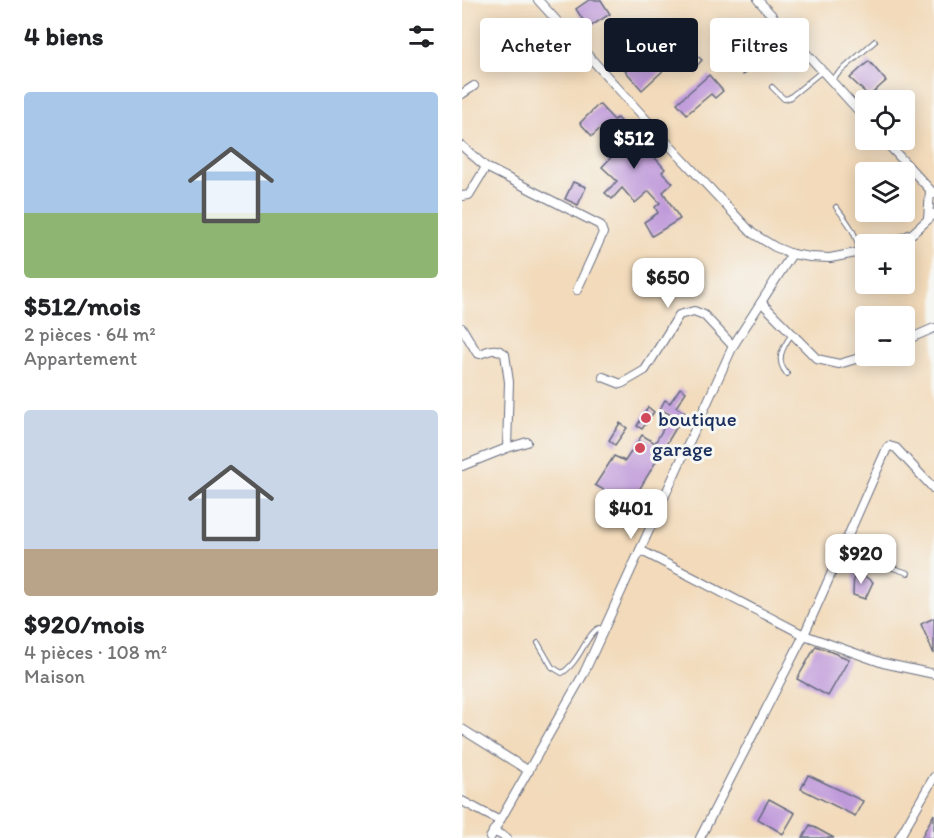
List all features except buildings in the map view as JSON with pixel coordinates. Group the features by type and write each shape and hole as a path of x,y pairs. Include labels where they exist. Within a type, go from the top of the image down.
{"street":[{"path":"538,0 671,147 753,233 768,244 792,254 830,258 855,253"},
{"path":"758,0 855,107"},
{"path":"462,94 474,86"},
{"path":"462,146 486,167 600,225 603,233 577,291"},
{"path":"893,150 932,193 931,217 911,234"},
{"path":"462,196 469,195 486,167"},
{"path":"507,838 491,835 584,674 733,346 792,254"},
{"path":"762,303 817,359 828,363 855,359"},
{"path":"603,377 621,384 645,370 680,315 694,311 704,315 733,346"},
{"path":"462,328 477,353 498,349 505,354 509,382 507,448"},
{"path":"915,336 934,328"},
{"path":"462,466 527,442"},
{"path":"700,838 804,635 889,446 896,448 934,489"},
{"path":"640,550 804,635 883,663 934,675"},
{"path":"462,729 529,771"},
{"path":"899,838 934,777"},
{"path":"462,801 498,820"}],"lane":[{"path":"830,81 875,41"},
{"path":"772,87 784,99 789,98 822,71"},
{"path":"836,207 855,234"},
{"path":"787,374 781,367 780,357 791,335"},
{"path":"841,551 908,573"},
{"path":"538,643 552,667 562,673 575,661 596,628 604,631"}],"place":[{"name":"boutique","path":"646,418"},
{"name":"garage","path":"640,448"}]}
